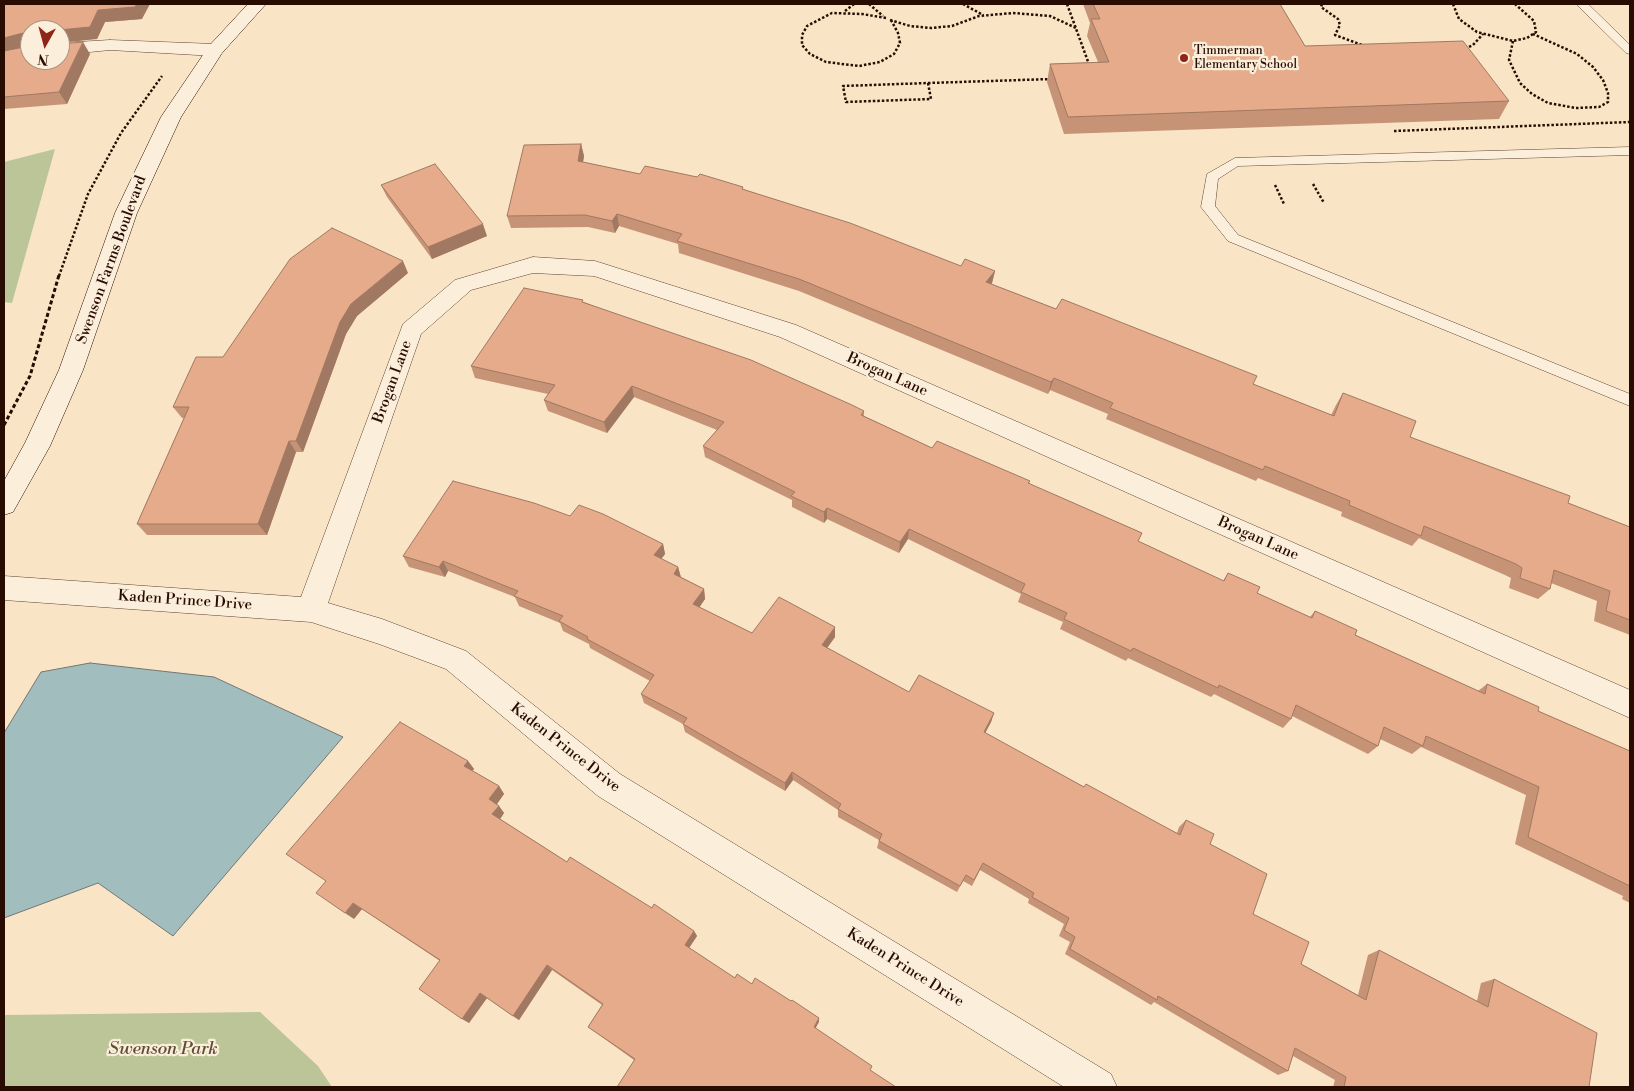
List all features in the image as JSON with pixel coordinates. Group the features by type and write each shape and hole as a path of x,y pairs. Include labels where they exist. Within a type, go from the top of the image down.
{"street":[{"name":"Swenson Farms Boulevard","path":"4,504 37,446 71,370 126,213 147,164 171,116 215,50 257,4"},
{"path":"70,48 110,45 215,50"},
{"name":"Brogan Lane","path":"311,610 411,330 463,285 532,265 595,268 788,331 1630,704"},
{"name":"Kaden Prince Drive","path":"4,588 311,610 382,632 456,660 609,785 1098,1087"}],"lane":[{"path":"1582,4 1630,51"},
{"path":"1630,151 1235,162 1212,177 1208,207 1233,238 1630,400"}],"path":[{"path":"844,13 854,4"},
{"path":"869,4 875,11 886,18 910,26 931,28 952,26 984,15 1014,12 1050,16 1076,28"},
{"path":"963,4 984,15"},
{"path":"1067,4 1091,69"},
{"path":"1322,4 1321,6 1331,12 1338,20 1340,25 1335,35 1370,46"},
{"path":"1454,4 1459,19 1483,34 1513,41 1536,32 1534,21 1517,4"},
{"path":"886,18 844,13 825,16 807,26 802,35 802,44 810,54 826,62 841,66 859,66 880,62 894,54 900,43 898,33 891,20"},
{"path":"1464,49 1473,45 1483,34"},
{"path":"1513,41 1509,60 1520,83 1532,94 1548,103 1576,108 1599,107 1608,102 1608,93 1593,67 1577,54 1533,34"},
{"path":"1352,48 1362,45"},
{"path":"928,83 931,99 846,102 843,86 918,84 928,83 1055,79"},
{"path":"1386,131 1630,122"},
{"path":"1312,181 1324,203"},
{"path":"1274,183 1284,204"}],"green space":[{"path":"55,149 12,303 4,302 4,162"},
{"name":"Swenson Park","path":"260,1012 318,1066 332,1087 4,1087 4,1015"}],"water":[{"path":"90,663 214,677 343,737 173,936 98,883 4,918 4,733 41,672"}],"building":[{"path":"4,4 137,4 135,7 98,10 90,27 70,29 70,20 20,20 20,34 4,38"},
{"path":"1093,4 1280,4 1305,46 1463,41 1509,101 1068,117 1050,64 1109,62 1091,19 1100,19"},
{"path":"83,42 70,69 70,43"},
{"path":"20,48 20,70 70,70 59,92 4,97 4,51"},
{"path":"581,144 578,161 640,174 645,166 697,177 700,174 850,223 961,266 965,259 995,271 986,282 1056,309 1062,299 1257,376 1253,384 1334,416 1343,393 1416,421 1410,437 1570,496 1568,503 1630,527 1630,620 1606,611 1610,591 1554,570 1550,589 1520,578 1522,568 1516,564 1424,526 1421,536 1349,505 1350,501 1265,466 1263,470 1110,408 1113,403 1054,378 1051,382 799,279 677,241 682,234 617,214 612,221 585,215 507,216 524,145"},
{"path":"435,164 483,224 428,247 381,185"},
{"path":"332,228 403,261 351,304 340,322 296,441 289,441 258,524 137,524 189,407 173,407 196,357 223,357 290,259"},
{"path":"524,288 583,300 582,302 751,360 852,405 864,411 861,415 932,448 937,441 1030,481 1028,483 1142,533 1138,541 1224,581 1228,573 1260,587 1257,593 1312,618 1315,611 1357,630 1355,635 1485,694 1487,684 1539,707 1538,711 1630,751 1630,886 1528,837 1539,787 1426,736 1423,746 1384,727 1378,746 1296,705 1291,719 1219,685 1218,688 1133,648 1131,651 1064,619 1067,613 1021,592 1025,584 909,529 900,542 827,508 824,512 791,496 795,492 703,446 724,422 632,386 604,422 544,400 555,385 471,366"},
{"path":"453,481 534,503 570,516 579,505 603,514 663,544 654,555 678,567 674,574 704,589 693,604 752,633 779,597 835,627 822,645 909,692 919,675 994,713 984,732 1084,787 1086,784 1180,835 1186,820 1214,834 1210,844 1267,874 1253,914 1309,942 1301,964 1366,1000 1379,950 1488,1007 1494,979 1597,1033 1589,1087 1344,1087 1346,1077 1295,1048 1288,1071 1158,996 1157,1000 1070,949 1075,937 1064,930 1069,918 1032,897 1034,893 983,863 974,880 966,875 960,886 879,841 882,834 838,809 841,804 792,772 785,783 683,724 687,718 641,694 654,675 587,639 588,637 559,621 563,616 514,596 518,591 443,561 439,567 403,556"},
{"path":"400,722 468,761 464,766 499,786 489,799 499,806 492,814 567,862 570,857 652,908 654,904 694,931 685,945 735,978 737,974 752,984 755,978 819,1018 814,1027 872,1066 870,1070 896,1087 617,1087 635,1059 588,1027 603,1004 547,965 513,1016 480,993 462,1019 419,989 440,960 353,903 345,913 316,893 326,881 286,854"}],"place":[{"name":"Timmerman Elementary School","path":"1184,58"}]}
